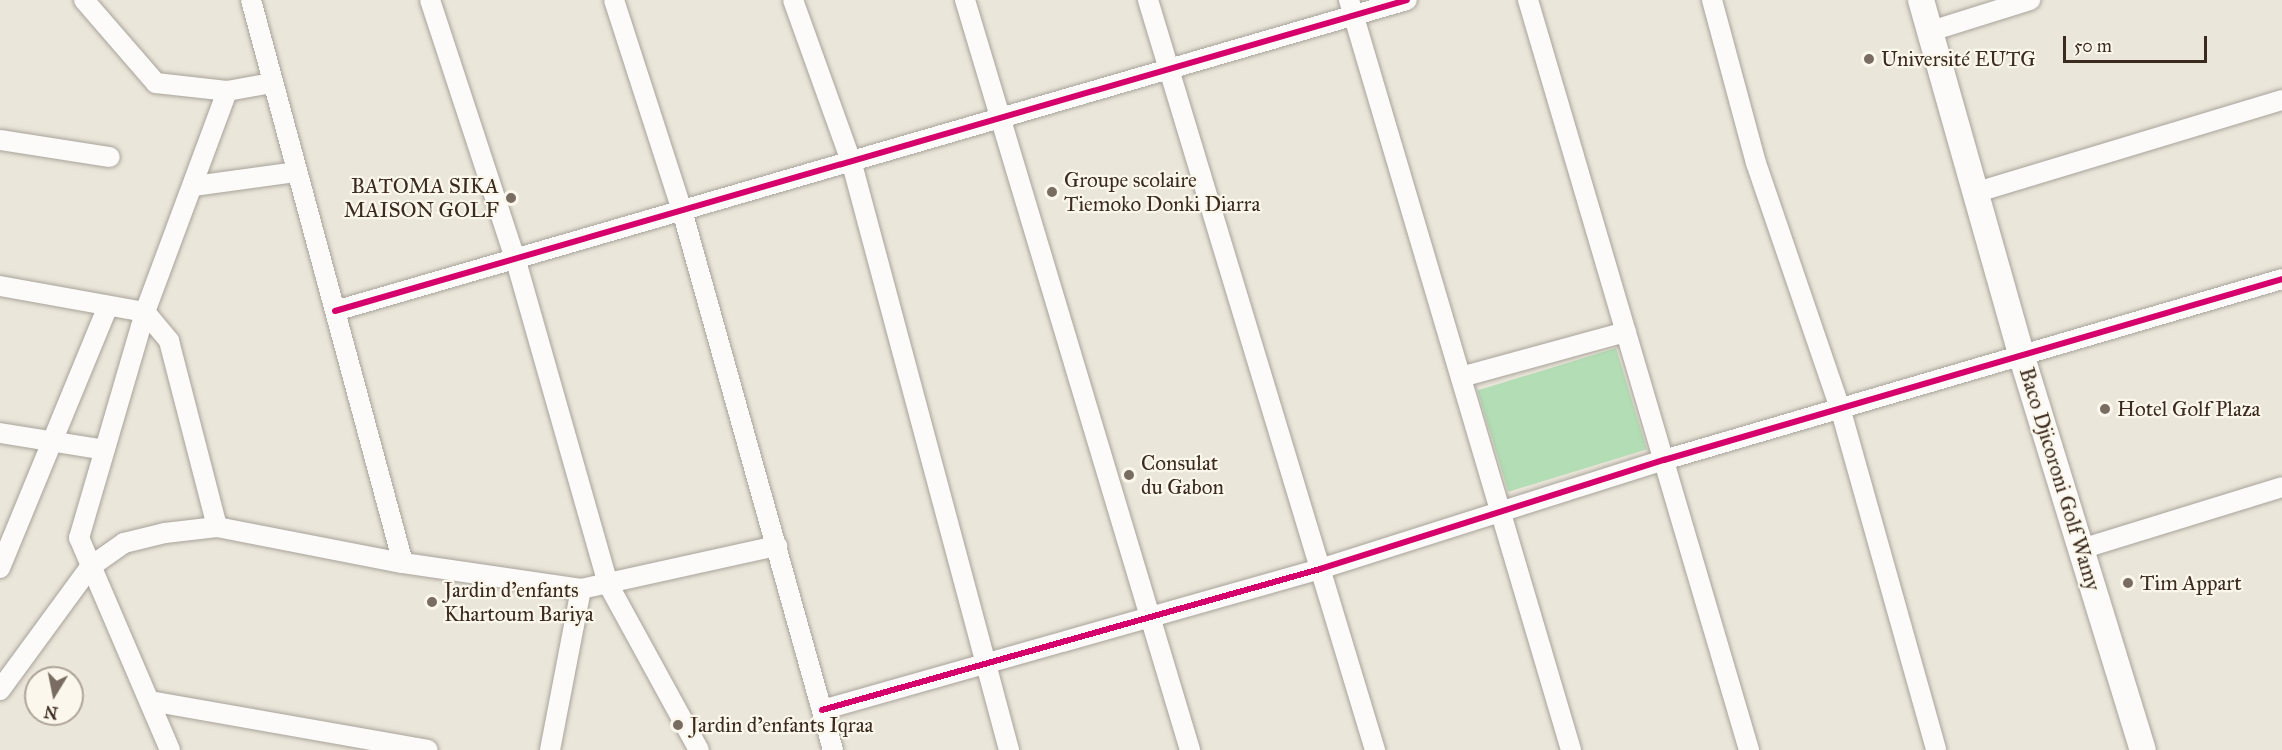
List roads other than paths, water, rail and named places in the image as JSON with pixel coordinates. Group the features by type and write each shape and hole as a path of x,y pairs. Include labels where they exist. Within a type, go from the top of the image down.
{"street":[{"path":"84,0 156,83 227,91 272,83"},
{"path":"251,0 403,563"},
{"path":"430,0 516,261 608,584 699,750"},
{"path":"614,0 683,214 833,750"},
{"path":"793,0 852,164 983,662 1009,750"},
{"path":"965,0 1190,750"},
{"path":"1148,0 1374,750"},
{"path":"335,311 683,214 1000,118 1170,71 1351,8 1407,0"},
{"path":"1528,0 1749,750"},
{"path":"1712,0 1756,163 1841,411 1936,750"},
{"name":"Baco Djicoroni Golf Wamy","path":"1921,0 2021,354 2143,750"},
{"path":"1931,31 2030,0"},
{"path":"1351,8 1571,750"},
{"path":"170,750 79,538 145,312 194,186 227,91"},
{"path":"1974,193 2282,100"},
{"path":"0,140 110,157"},
{"path":"194,186 296,172"},
{"path":"822,710 983,662 1320,569 1664,460 1841,411 2021,354 2282,279"},
{"path":"0,286 145,312 169,341 217,528"},
{"path":"0,568 108,306"},
{"path":"1461,377 1626,332"},
{"path":"0,433 105,450"},
{"path":"2081,549 2282,487"},
{"path":"0,690 90,567 124,543 217,528 403,563 582,589 777,546"},
{"path":"550,750 582,589"},
{"path":"150,701 428,750"}],"place":[{"name":"Université EUTG","path":"1869,59"},
{"name":"Groupe scolaire Tiemoko Donki Diarra","path":"1052,192"},
{"name":"BATOMA SIKA MAISON GOLF","path":"511,198"},
{"name":"Hotel Golf Plaza","path":"2105,409"},
{"name":"Consulat du Gabon","path":"1129,475"},
{"name":"Tim Appart","path":"2128,583"},
{"name":"Jardin d'enfants Khartoum Bariya","path":"432,602"},
{"name":"Jardin d'enfants Iqraa","path":"678,725"}]}
